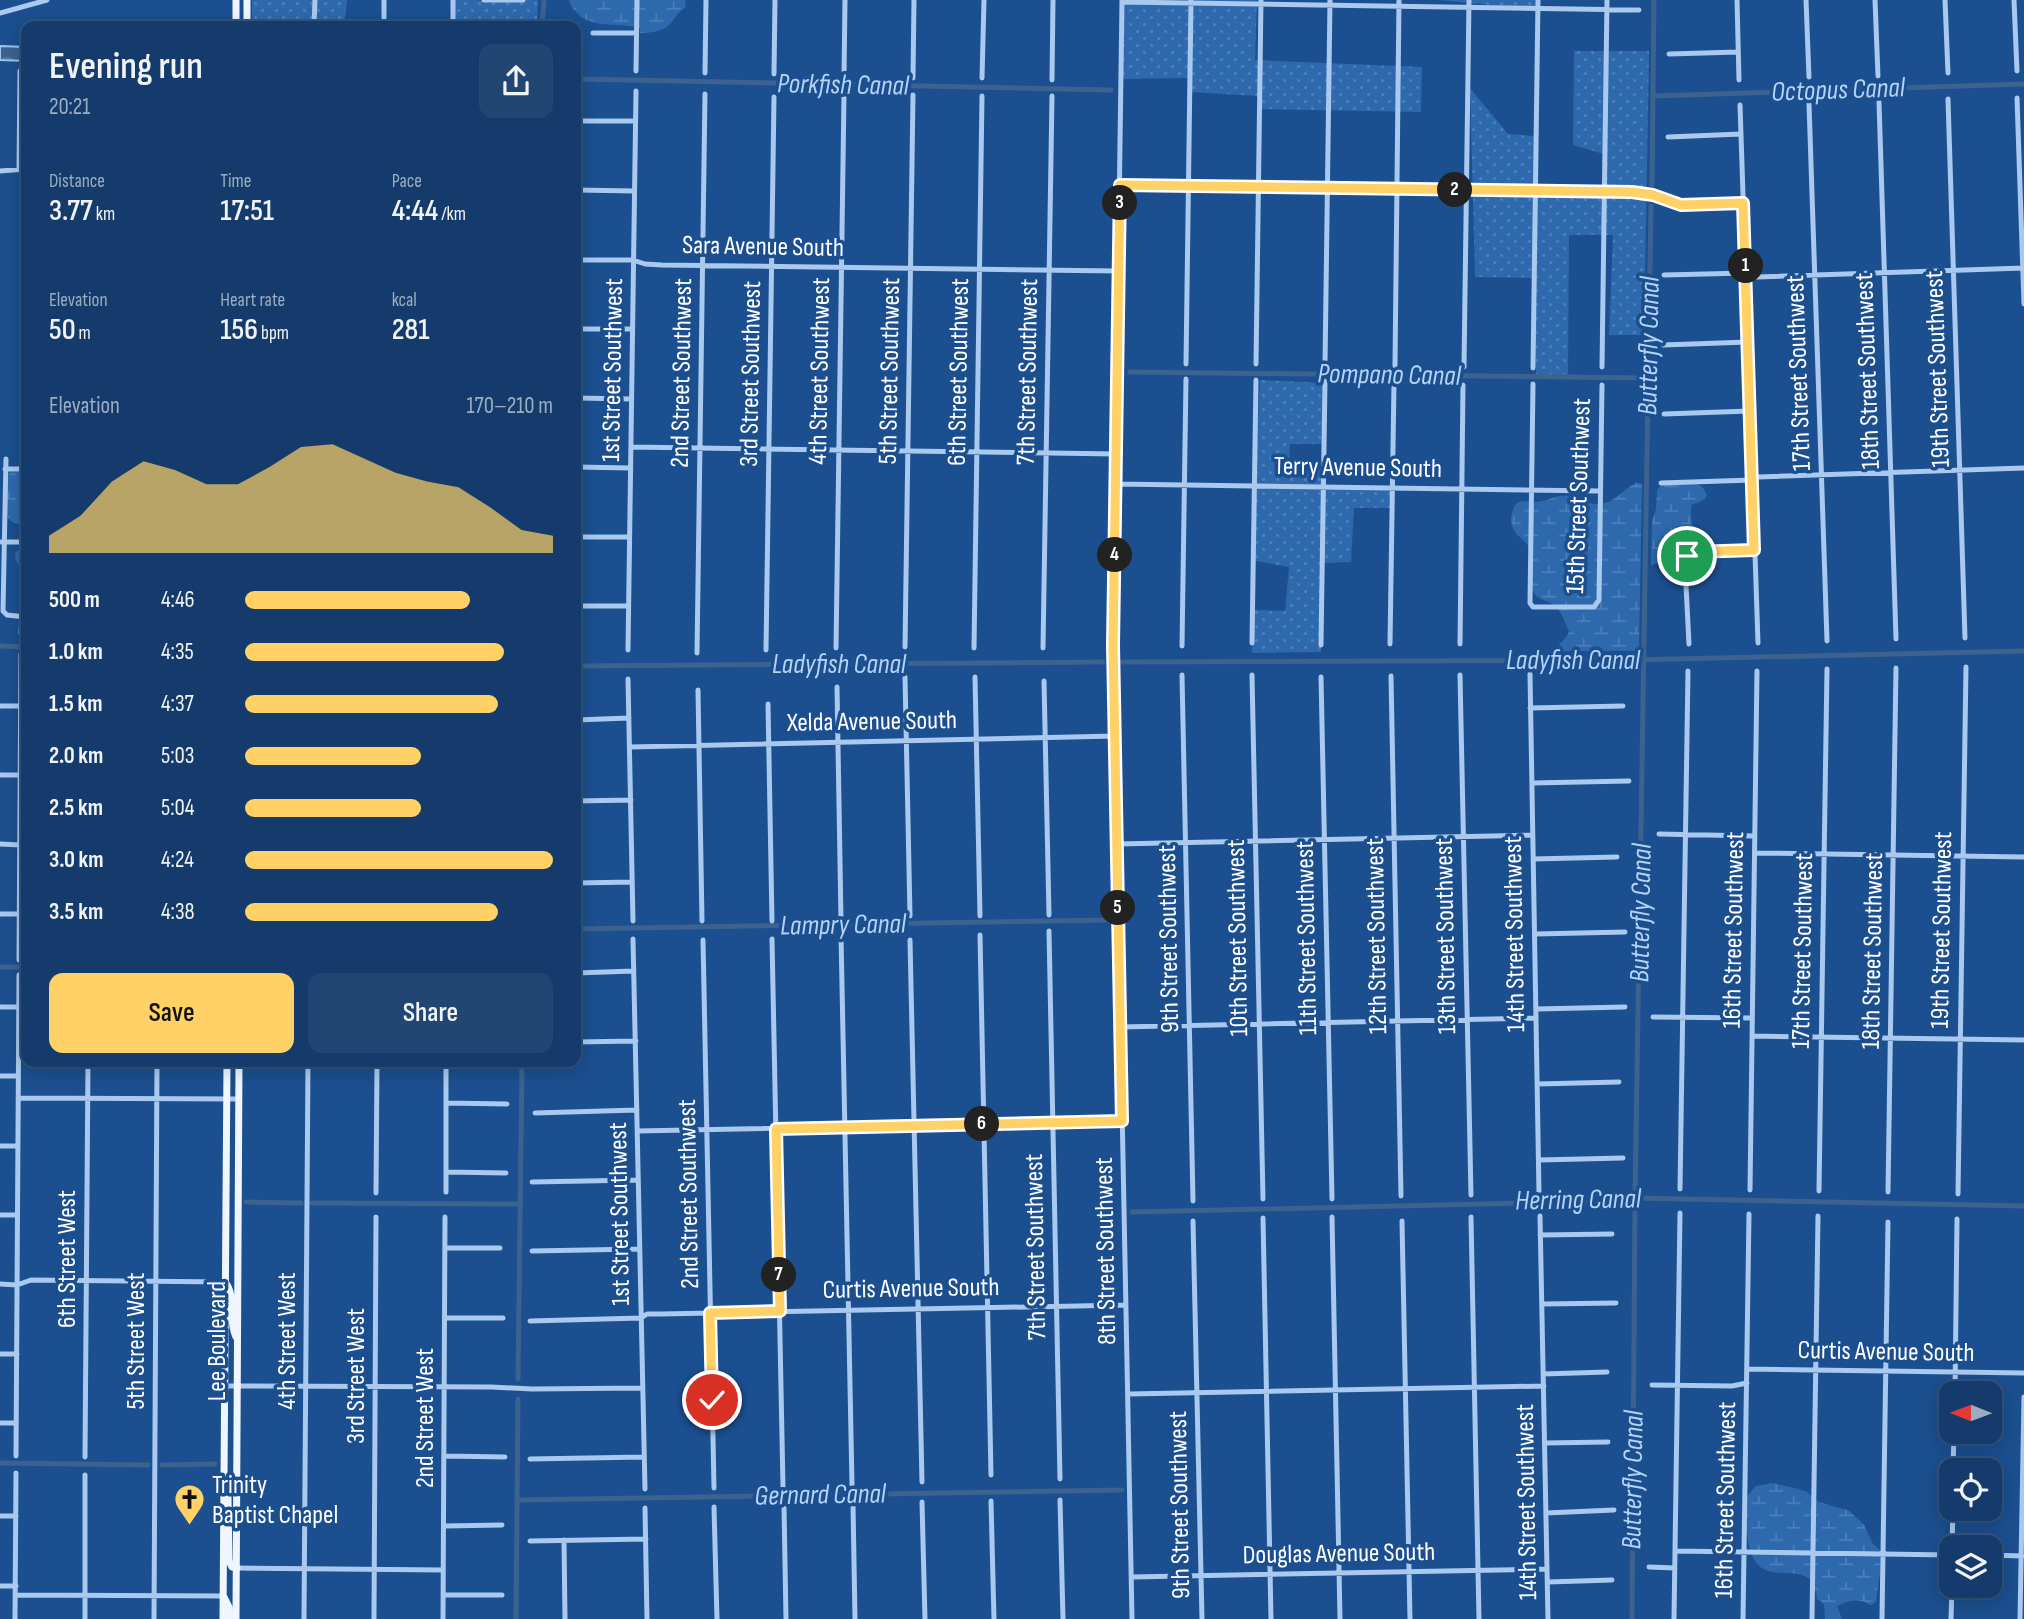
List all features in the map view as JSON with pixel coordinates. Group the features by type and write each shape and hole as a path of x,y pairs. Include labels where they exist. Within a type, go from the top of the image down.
{"main road":[{"path":"236,0 236,21"},
{"path":"247,0 247,21"},
{"name":"Lee Boulevard","path":"223,1619 227,1067"},
{"name":"Lee Boulevard","path":"236,1619 239,1067"},
{"path":"225,1282 231,1291 231,1327 238,1340"},
{"path":"224,1490 229,1499 229,1561 232,1567 237,1568"},
{"path":"223,1596 229,1607 229,1619"}],"street":[{"path":"0,13 47,0"},
{"path":"314,21 315,0"},
{"path":"384,0 384,21"},
{"path":"453,0 453,21"},
{"path":"484,0 523,1"},
{"path":"636,71 637,0"},
{"path":"705,73 706,0"},
{"path":"774,74 775,0"},
{"path":"844,77 845,0"},
{"path":"913,78 914,0"},
{"path":"982,78 984,0"},
{"path":"1052,80 1053,0"},
{"path":"1533,368 1538,0"},
{"name":"15th Street Southwest","path":"1602,367 1607,0"},
{"path":"1737,0 1739,80"},
{"path":"1806,0 1809,77"},
{"path":"1875,0 1878,76"},
{"path":"1945,0 1948,73"},
{"path":"2014,0 2017,71"},
{"path":"1122,1 1469,4 1639,10"},
{"name":"8th Street Southwest","path":"1122,1 1113,645 1132,1619"},
{"path":"1186,364 1191,2"},
{"path":"1256,364 1261,2"},
{"path":"1325,365 1330,3"},
{"path":"1395,366 1399,3"},
{"path":"1464,367 1469,4"},
{"path":"593,33 636,33"},
{"path":"1669,54 1738,52"},
{"path":"20,71 21,104"},
{"name":"1st Street Southwest","path":"628,650 636,91"},
{"name":"2nd Street Southwest","path":"697,653 705,94"},
{"name":"4th Street Southwest","path":"836,648 844,95"},
{"name":"5th Street Southwest","path":"905,647 913,95"},
{"name":"6th Street Southwest","path":"974,648 982,96"},
{"name":"7th Street Southwest","path":"1044,648 1052,96"},
{"name":"3rd Street Southwest","path":"766,650 774,97"},
{"name":"19th Street Southwest","path":"1948,99 1965,638"},
{"path":"2017,99 2024,304"},
{"name":"18th Street Southwest","path":"1879,102 1896,639"},
{"name":"17th Street Southwest","path":"1809,104 1827,641"},
{"path":"1740,105 1758,643"},
{"path":"581,121 635,121"},
{"path":"1668,137 1741,134"},
{"path":"0,171 21,169"},
{"path":"1120,185 1604,192 1649,194 1681,205 1743,203"},
{"path":"581,190 634,191"},
{"name":"Sara Avenue South","path":"581,260 633,260 645,264 1118,271"},
{"path":"1664,275 1746,273 1757,277 2024,268"},
{"path":"581,329 632,329"},
{"path":"1662,345 1748,342"},
{"path":"1182,646 1186,379"},
{"path":"1251,643 1256,380"},
{"path":"1321,645 1325,382"},
{"path":"1390,643 1394,383"},
{"path":"1531,490 1533,384"},
{"path":"1460,644 1464,385"},
{"name":"15th Street Southwest","path":"1531,490 1530,603 1533,607 1551,609 1594,607 1599,600 1602,386"},
{"path":"581,398 631,398"},
{"path":"1664,414 1750,411"},
{"path":"631,447 1116,454"},
{"path":"6,459 2,542 3,611 6,615 21,617"},
{"path":"581,467 630,468"},
{"path":"1661,483 1752,480 1759,477 1821,474 2024,468"},
{"path":"5,469 21,469"},
{"name":"Terry Avenue South","path":"1116,484 1601,491"},
{"path":"581,537 629,537"},
{"path":"2,542 21,542"},
{"path":"1689,644 1687,556 1693,552 1754,550"},
{"path":"581,606 628,606"},
{"path":"21,654 21,778"},
{"name":"19th Street Southwest","path":"1958,1194 1966,667"},
{"name":"18th Street Southwest","path":"1888,1192 1896,668"},
{"name":"17th Street Southwest","path":"1819,1191 1827,669"},
{"path":"1680,1189 1688,671"},
{"name":"16th Street Southwest","path":"1749,1190 1758,671"},
{"name":"14th Street Southwest","path":"1530,674 1539,1193"},
{"name":"13th Street Southwest","path":"1460,675 1471,1195"},
{"name":"9th Street Southwest","path":"1182,676 1193,1201"},
{"name":"10th Street Southwest","path":"1252,676 1262,1199"},
{"name":"12th Street Southwest","path":"1391,676 1401,1196"},
{"path":"905,677 910,916"},
{"path":"975,677 980,916"},
{"name":"11th Street Southwest","path":"1321,677 1332,1199"},
{"path":"628,680 633,922"},
{"path":"1044,681 1049,915"},
{"path":"837,687 841,920"},
{"path":"698,690 702,921"},
{"path":"768,704 772,920"},
{"path":"0,706 21,706"},
{"path":"1530,708 1623,706"},
{"path":"581,720 629,718"},
{"name":"Xelda Avenue South","path":"630,747 1115,736"},
{"path":"0,775 20,775"},
{"path":"1531,783 1629,781"},
{"path":"581,802 631,800"},
{"path":"19,960 21,825"},
{"path":"1659,834 1755,836"},
{"path":"1117,844 1532,835"},
{"path":"0,844 20,845"},
{"path":"1755,853 2024,857"},
{"path":"1533,859 1617,857"},
{"path":"581,883 632,882"},
{"path":"0,914 19,914"},
{"name":"7th Street Southwest","path":"1049,931 1060,1479"},
{"path":"1535,934 1625,932"},
{"path":"841,935 852,1485"},
{"path":"980,935 991,1475"},
{"name":"1st Street Southwest","path":"633,939 645,1489"},
{"path":"772,939 783,1487"},
{"name":"2nd Street Southwest","path":"702,940 714,1488"},
{"path":"910,940 922,1482"},
{"path":"581,972 634,971"},
{"path":"16,1456 19,975"},
{"path":"0,1007 19,1007"},
{"path":"1536,1009 1625,1007"},
{"path":"1653,1017 1752,1018"},
{"path":"1120,1027 1536,1018"},
{"path":"1752,1036 2024,1040"},
{"path":"581,1042 636,1041"},
{"name":"6th Street West","path":"85,1457 88,1067"},
{"name":"5th Street West","path":"154,1619 157,1067"},
{"name":"4th Street West","path":"304,1619 308,1067"},
{"path":"376,1193 377,1067"},
{"path":"446,1067 446,1192"},
{"path":"0,1076 18,1076"},
{"path":"1537,1084 1619,1082"},
{"path":"18,1098 239,1099"},
{"path":"446,1103 507,1104"},
{"path":"535,1113 637,1110"},
{"path":"637,1131 1122,1121"},
{"path":"0,1146 18,1146"},
{"path":"1539,1160 1623,1158"},
{"path":"446,1172 506,1173"},
{"path":"532,1182 638,1180"},
{"path":"1674,1619 1680,1213"},
{"name":"16th Street Southwest","path":"1743,1619 1749,1214"},
{"path":"0,1215 17,1215"},
{"name":"14th Street Southwest","path":"1540,1216 1548,1619"},
{"path":"1812,1619 1818,1216"},
{"name":"3rd Street West","path":"374,1619 376,1217"},
{"name":"2nd Street West","path":"443,1619 445,1217"},
{"path":"1332,1217 1340,1619"},
{"path":"1471,1217 1479,1619"},
{"path":"1263,1218 1271,1619"},
{"path":"1955,1381 1957,1219"},
{"path":"1402,1221 1410,1619"},
{"name":"9th Street Southwest","path":"1193,1222 1202,1619"},
{"path":"1882,1619 1888,1222"},
{"path":"1540,1235 1612,1234"},
{"path":"445,1248 500,1248"},
{"path":"532,1251 639,1249"},
{"path":"0,1284 17,1285 31,1280 225,1282"},
{"path":"1542,1304 1616,1303"},
{"name":"Curtis Avenue South","path":"530,1321 641,1318 647,1314 1126,1305"},
{"path":"445,1318 503,1318"},
{"path":"0,1354 17,1354"},
{"name":"Curtis Avenue South","path":"1747,1369 2024,1373"},
{"path":"1543,1374 1607,1373"},
{"path":"1652,1385 1732,1386 1747,1383"},
{"path":"225,1386 642,1388"},
{"path":"1128,1394 1544,1386"},
{"path":"2020,1619 2024,1397"},
{"path":"0,1423 16,1423"},
{"path":"1545,1443 1608,1442"},
{"path":"444,1456 505,1457"},
{"path":"530,1459 644,1457"},
{"path":"15,1619 16,1473"},
{"path":"85,1475 85,1619"},
{"path":"1060,1500 1063,1619"},
{"path":"991,1501 994,1619"},
{"path":"922,1502 925,1619"},
{"path":"853,1504 855,1619"},
{"path":"784,1506 786,1619"},
{"path":"714,1507 717,1619"},
{"path":"645,1508 647,1619"},
{"path":"1546,1513 1614,1510"},
{"path":"0,1516 16,1517"},
{"path":"444,1526 502,1525"},
{"path":"530,1541 646,1539"},
{"path":"564,1540 565,1619"},
{"path":"1675,1551 1939,1555"},
{"path":"2002,1555 2023,1556"},
{"path":"1649,1567 1675,1568"},
{"path":"237,1568 443,1570"},
{"name":"Douglas Avenue South","path":"1132,1577 1547,1569"},
{"path":"1548,1582 1612,1580"},
{"path":"0,1586 16,1586"},
{"path":"16,1594 223,1596"},
{"path":"443,1595 502,1595"},
{"path":"1951,1619 1952,1598"}],"green space":[{"path":"252,0 347,0 345,21 252,21"},
{"path":"455,0 492,3 493,0 538,0 537,21 452,21"},
{"path":"569,0 685,0 686,7 666,27 655,32 640,33 640,28 589,21 574,10"},
{"path":"1122,0 1192,3 1193,0 1257,0 1255,60 1422,67 1421,112 1259,109 1259,96 1190,92 1190,78 1120,79"},
{"path":"1438,0 1536,0 1535,9"},
{"path":"1574,51 1649,51 1644,335 1609,335 1613,235 1569,235 1568,379 1536,378 1535,278 1475,277 1470,88 1508,134 1535,136 1534,188 1606,189 1607,155 1573,145"},
{"path":"1260,380 1327,383 1324,444 1290,444 1289,468 1322,469 1322,487 1394,488 1392,508 1354,508 1351,562 1323,563 1321,652 1252,653 1253,610 1285,611 1289,567 1251,560"},
{"path":"21,471 21,525 12,522 5,514 5,487 10,472"},
{"path":"1636,483 1642,483 1638,651 1556,651 1569,631 1556,607 1534,593 1530,550 1512,525 1514,507 1520,502 1537,502 1564,496 1591,503 1605,503"},
{"path":"1697,484 1707,495 1705,499 1692,505 1692,534 1688,548 1678,556 1651,566 1652,521 1657,490 1661,485"},
{"path":"21,549 21,566 16,559 15,553"},
{"path":"1773,1483 1807,1492 1819,1502 1850,1511 1864,1525 1873,1544 1880,1550 1876,1602 1871,1605 1858,1601 1846,1602 1837,1606 1842,1619 1825,1619 1824,1604 1817,1599 1814,1586 1808,1578 1801,1574 1771,1572 1755,1561 1748,1538 1747,1496 1756,1486"}],"water":[{"path":"0,46 21,47 21,61 0,60"}],"waterway":[{"path":"542,21 544,0"},
{"name":"Octopus Canal","path":"1652,185 1654,0"},
{"name":"Porkfish Canal","path":"581,79 1111,90"},
{"name":"Octopus Canal","path":"1653,96 2024,84"},
{"name":"Butterfly Canal","path":"1632,1619 1635,1198 1651,206"},
{"name":"Pompano Canal","path":"1130,372 1649,378"},
{"name":"Ladyfish Canal","path":"0,646 21,647"},
{"name":"Ladyfish Canal","path":"1122,662 1632,660 2024,651"},
{"name":"Ladyfish Canal","path":"581,666 1103,662"},
{"name":"Lampry Canal","path":"581,929 1111,920"},
{"path":"0,967 21,967"},
{"path":"518,1379 522,1067"},
{"name":"Herring Canal","path":"1132,1212 1620,1201 1635,1198 2024,1206"},
{"path":"246,1202 301,1203"},
{"path":"312,1203 521,1204"},
{"path":"516,1619 518,1399"},
{"path":"0,1463 148,1465"},
{"path":"162,1465 215,1464"},
{"name":"Gernard Canal","path":"518,1500 1122,1490"}],"place":[{"name":"Trinity Baptist Chapel","path":"189,1527"}],"route":[{"path":"712,1400 710,1313 780,1311 776,1129 1122,1121 1113,645 1120,185 1632,192 1653,195 1681,205 1743,203 1754,550 1693,552 1687,556"}]}
